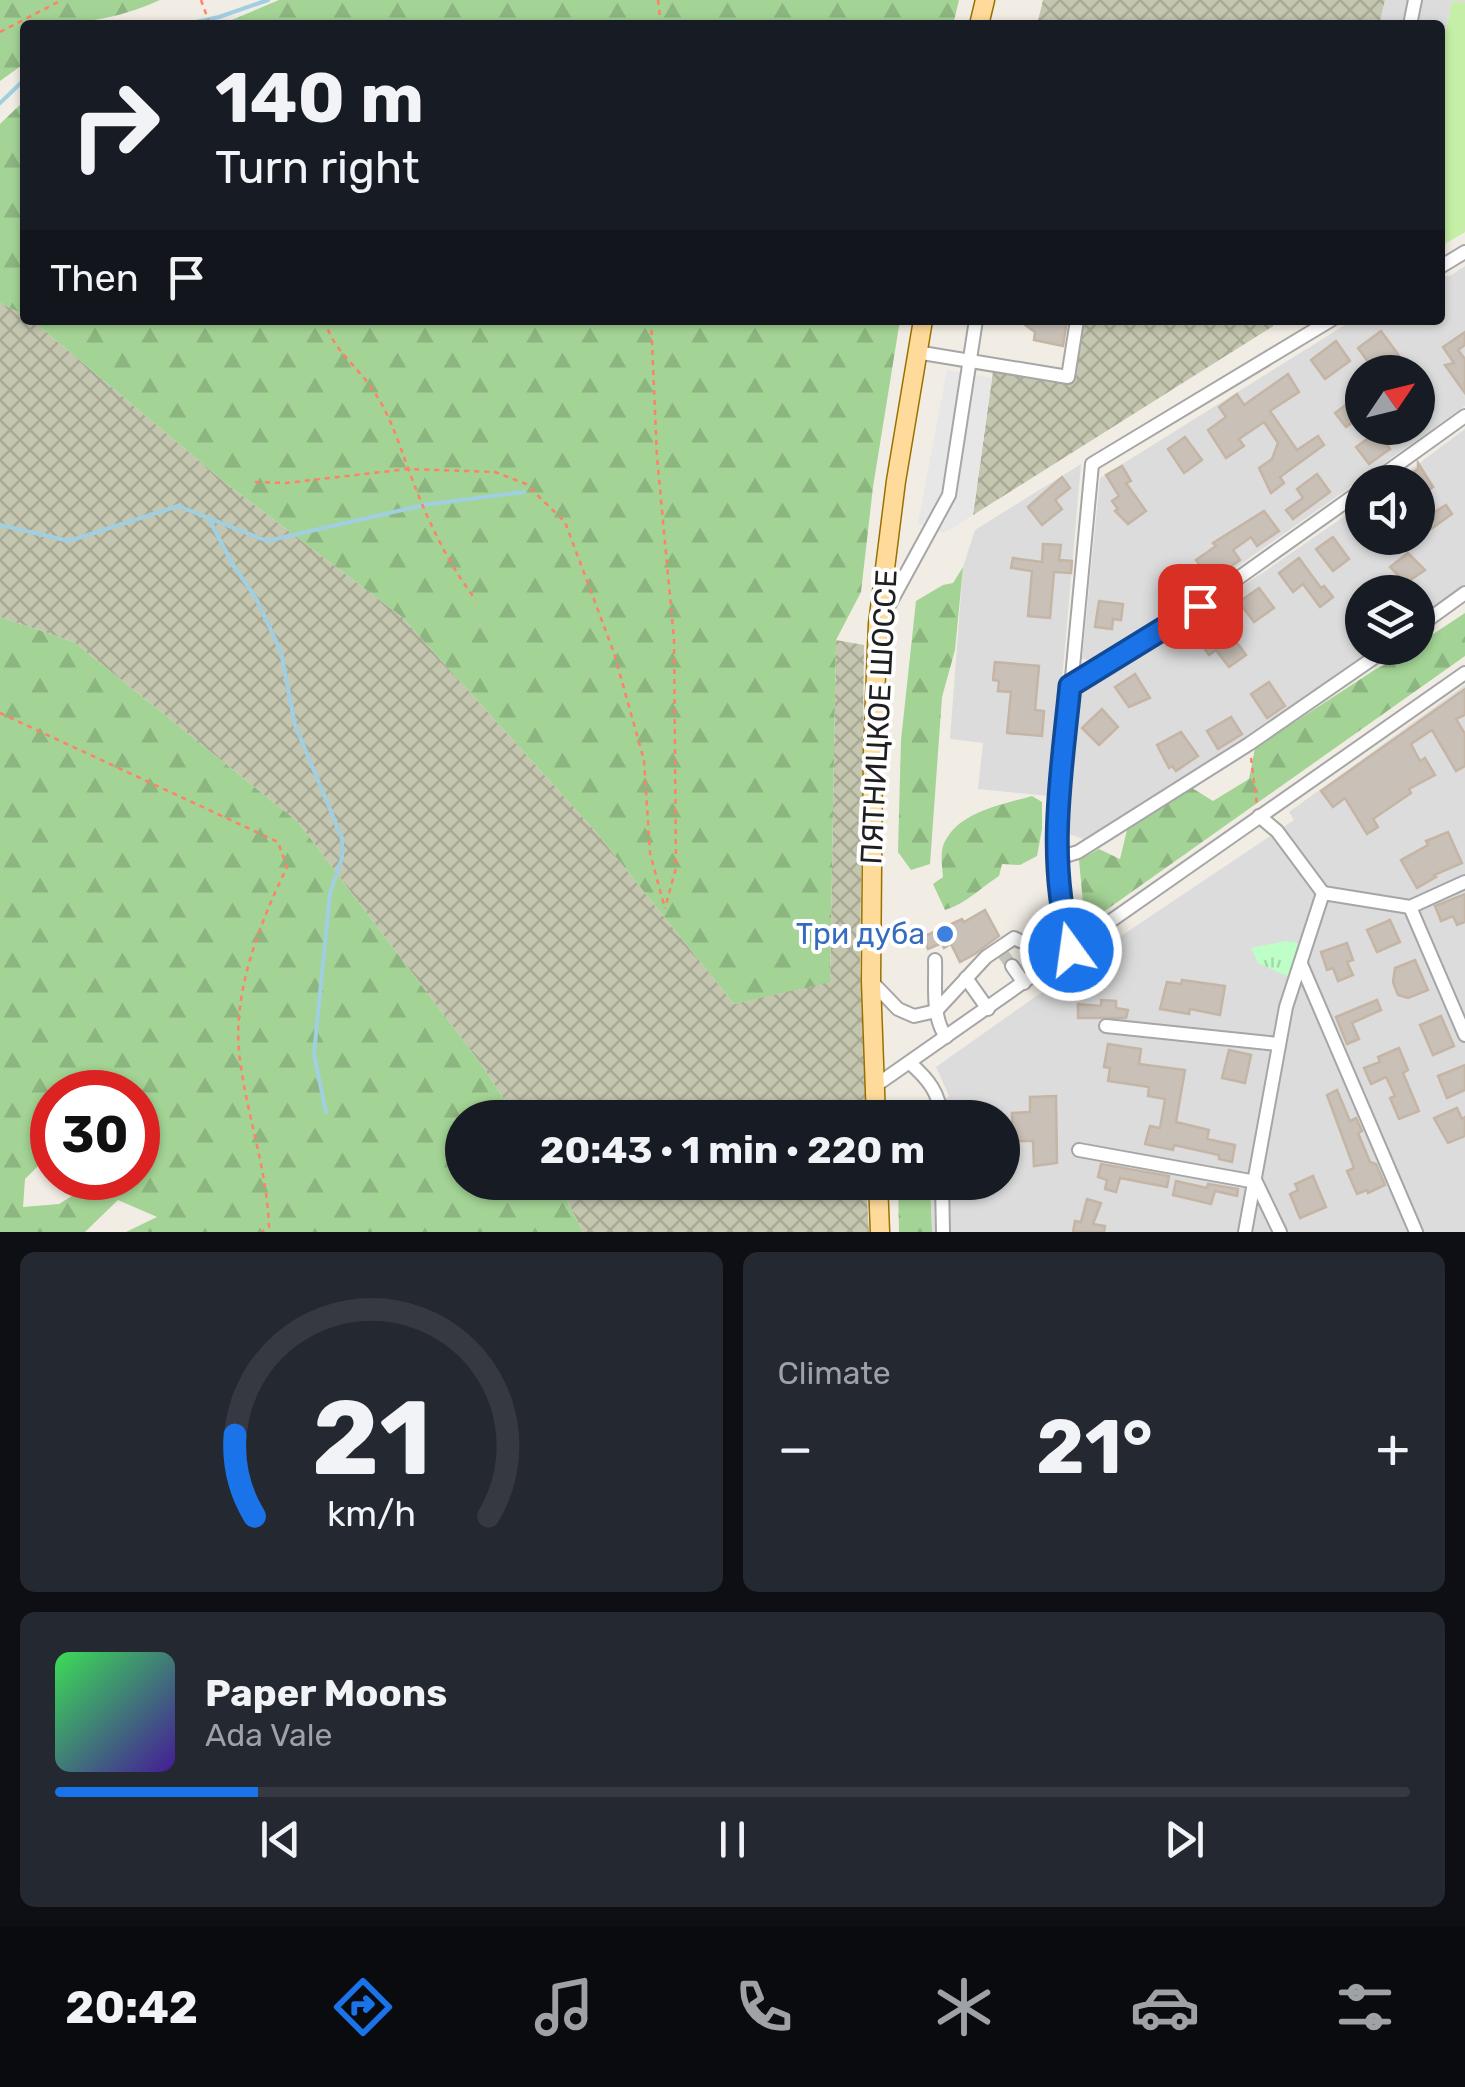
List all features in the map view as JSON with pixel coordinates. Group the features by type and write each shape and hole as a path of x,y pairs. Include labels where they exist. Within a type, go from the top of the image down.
{"main road":[{"name":"ПЯТНИЦКОЕ ШОССЕ","path":"875,1100 871,981 878,624 921,325"},
{"path":"879,1200 880,1232"}],"street":[{"path":"878,624 949,495 975,325"},
{"path":"916,352 1068,377 1076,325"},
{"path":"1071,950 1060,907 1055,859 1092,464 1323,325"},
{"path":"1397,465 1465,416"},
{"path":"1070,686 1200,606 1345,502"},
{"path":"1435,615 1465,593"},
{"path":"1055,859 1078,852 1249,744 1363,665"},
{"path":"875,1086 1465,672"},
{"path":"1258,816 1277,831 1324,892 1410,906 1465,882"},
{"path":"1246,1232 1286,1007 1324,892"},
{"path":"1410,906 1465,1035"},
{"path":"871,981 898,1009 914,1016 936,1011 966,978 1014,938 1020,941"},
{"path":"1029,954 1041,970"},
{"path":"936,960 936,1011 946,1038"},
{"path":"1301,964 1416,1232"},
{"path":"1012,966 1024,983"},
{"path":"966,978 988,1009"},
{"path":"1106,1026 1278,1044"},
{"path":"910,1063 932,1086 939,1100"},
{"path":"1079,1150 1256,1182"},
{"path":"1256,1182 1280,1232"},
{"path":"943,1200 944,1232"}],"path":[{"path":"23,20 62,0"},
{"path":"326,325 328,335 370,386 394,425 408,470 450,567 476,600"},
{"path":"255,482 286,483 408,470 495,472 526,484 565,522 614,653 644,760 650,853 664,909 676,868 674,639 657,457 651,325"},
{"path":"0,714 278,842 287,868 270,903 244,983 238,1030 240,1059 268,1200 269,1229 262,1232"},
{"path":"1249,744 1258,816"}],"shaded area":[{"path":"1043,0 1385,0 1380,20 1038,20"},
{"path":"1385,0 1465,0 1452,1 1445,35 1445,20 1380,20"},
{"path":"1465,266 1465,406 1435,427 1435,355 1345,355 1345,445 1410,445 1381,465 1345,465 1345,491 1153,626 1092,660 1082,659 1100,478 1345,325 1445,325 1445,276"},
{"path":"0,303 20,313 20,325 38,325 223,481 402,617 596,832 734,1004 830,981 836,640 864,645 860,970 866,1100 505,1100 298,822 74,642 0,617"},
{"path":"1083,325 1273,325 973,515 993,371 1074,382"},
{"path":"947,370 992,378 973,515 944,533 918,523"},
{"path":"1465,429 1465,585 1435,607 1435,575 1345,575 1345,665 1352,665 1252,735 1086,840 1069,834 1079,689 1345,516 1345,555 1435,555 1435,465 1417,465"},
{"path":"1081,464 1049,796 978,789 983,743 950,739 963,567 975,530"},
{"path":"1465,685 1465,1232 932,1232 931,1200 1020,1200 1020,1100 943,1100 949,1096 936,1067 1294,820 1289,812"},
{"path":"567,1200 867,1200 869,1232 583,1232"}],"green space":[{"path":"0,0 160,0 94,20 20,20 20,67 0,81"},
{"path":"279,0 959,0 954,20 232,20"},
{"path":"1452,1 1465,3 1465,232 1445,244 1445,35"},
{"path":"20,105 20,313 0,303 0,124"},
{"path":"38,325 899,325 861,592 836,640 830,982 734,1004 596,832 402,617 223,481"},
{"path":"963,567 955,650 942,697 930,864 911,870 898,852 901,740 916,601 953,583"},
{"path":"1465,613 1465,656 1085,925 1079,860 1099,849 1120,859 1127,830 1192,788 1213,801 1249,779 1255,748 1376,669 1384,665 1435,665 1435,633"},
{"path":"0,617 74,642 298,822 505,1100 445,1100 445,1200 567,1200 583,1232 126,1232 157,1217 118,1200 85,1232 0,1232"},
{"path":"1032,796 1042,802 1037,856 1020,865 1002,864 999,876 945,910 933,884 943,877 942,852 947,838 974,815"},
{"path":"1286,941 1300,943 1287,976 1258,963 1251,948"},
{"path":"898,1200 931,1200 932,1232 899,1232"}],"building":[{"path":"1025,325 1066,325 1063,346 1034,340 1035,332"},
{"path":"1381,331 1399,355 1363,355 1358,348"},
{"path":"1465,332 1465,345 1458,350 1465,359 1465,393 1445,365 1454,363 1443,347"},
{"path":"1336,341 1346,355 1345,365 1325,379 1311,360"},
{"path":"1288,374 1299,392 1270,411 1297,450 1318,436 1324,445 1280,477 1284,483 1271,493 1259,468 1272,459 1278,443 1264,422 1239,439 1244,446 1226,458 1208,430 1226,417 1219,407 1237,394 1244,405"},
{"path":"1345,406 1345,426 1335,413"},
{"path":"1185,437 1202,460 1184,473 1168,449"},
{"path":"1387,445 1390,449 1369,464 1356,447"},
{"path":"1122,466 1131,481 1126,483 1146,511 1128,524 1115,511 1118,509 1112,501 1119,496 1106,475"},
{"path":"1317,474 1330,492 1293,519 1286,510 1303,498 1297,489"},
{"path":"1062,477 1070,488 1055,500 1062,509 1042,525 1028,507"},
{"path":"1446,505 1452,514 1435,526 1435,512"},
{"path":"1264,511 1279,531 1257,546 1251,537 1233,550 1240,560 1211,580 1196,560 1216,546 1213,543"},
{"path":"1333,537 1349,559 1333,571 1316,549"},
{"path":"1043,544 1061,545 1059,560 1072,561 1071,573 1054,572 1050,618 1028,616 1032,571 1011,568 1013,558 1042,562"},
{"path":"1410,555 1425,570 1418,575 1398,575 1390,567"},
{"path":"1299,558 1321,588 1324,586 1333,597 1320,607 1303,584 1293,592 1279,573"},
{"path":"1259,588 1274,608 1254,622 1239,602"},
{"path":"1099,601 1123,604 1121,620 1113,619 1112,629 1095,627"},
{"path":"1216,614 1246,655 1229,667 1216,650 1209,655 1192,630"},
{"path":"995,662 1039,666 1035,710 1044,711 1042,736 1007,733 1011,692 998,691 999,681 993,680"},
{"path":"1135,674 1150,698 1129,707 1115,687"},
{"path":"1269,682 1285,706 1267,718 1251,694"},
{"path":"1465,689 1465,715 1456,719 1465,734 1465,766 1456,771 1432,730 1411,744 1420,761 1425,758 1435,775 1409,789 1411,793 1373,819 1378,827 1367,834 1345,798 1333,807 1321,791"},
{"path":"1102,709 1118,727 1099,745 1082,728"},
{"path":"1231,717 1242,734 1218,749 1207,731"},
{"path":"1181,732 1198,756 1176,771 1172,766 1169,768 1157,745"},
{"path":"1448,832 1462,863 1434,875 1417,888 1401,860 1428,845 1426,841"},
{"path":"1465,894 1465,922 1457,925 1453,916 1441,921 1435,906"},
{"path":"985,910 999,936 975,954 960,962 951,944 928,949 923,937"},
{"path":"1390,920 1400,942 1377,952 1367,930"},
{"path":"1347,943 1353,960 1347,962 1353,975 1338,981 1333,968 1327,970 1321,952"},
{"path":"1415,960 1428,990 1408,998 1398,995 1393,982 1395,968"},
{"path":"1182,980 1225,986 1220,1015 1160,1009 1167,982 1181,984"},
{"path":"1101,1000 1116,1001 1116,1008 1128,1010 1126,1018 1078,1018 1078,1004 1101,1006"},
{"path":"1377,1000 1381,1010 1352,1023 1359,1039 1347,1044 1336,1017"},
{"path":"1441,1016 1454,1046 1433,1055 1420,1025"},
{"path":"1108,1044 1141,1049 1139,1064 1185,1070 1176,1122 1209,1130 1207,1139 1235,1145 1232,1162 1219,1159 1219,1155 1174,1145 1173,1150 1145,1144 1150,1126 1160,1128 1165,1099 1148,1096 1149,1087 1108,1081 1110,1068 1104,1067"},
{"path":"1399,1048 1408,1070 1403,1073 1419,1111 1399,1119 1386,1077 1371,1084 1364,1068"},
{"path":"1229,1050 1251,1055 1245,1083 1222,1078"},
{"path":"1465,1065 1465,1090 1447,1098 1438,1076"},
{"path":"1337,1090 1350,1121 1356,1118 1370,1162 1376,1164 1385,1185 1368,1193 1367,1190 1357,1194 1347,1171 1354,1168 1327,1095"},
{"path":"1056,1096 1057,1163 1034,1166 1033,1141 1020,1141 1020,1113 1030,1112 1030,1097"},
{"path":"1457,1108 1462,1119 1465,1117 1465,1136 1448,1143 1434,1118"},
{"path":"1101,1164 1169,1176 1167,1187 1120,1178 1116,1192 1105,1189 1107,1180 1098,1177"},
{"path":"1313,1176 1326,1207 1300,1218 1290,1194 1298,1190 1295,1184"},
{"path":"1176,1181 1238,1189 1237,1196 1215,1191 1211,1204 1173,1195"},
{"path":"1087,1199 1101,1203 1093,1224 1105,1226 1104,1232 1073,1232 1075,1221 1081,1222"}],"waterway":[{"path":"205,20 268,0"},
{"path":"0,103 20,84"},
{"path":"0,525 69,541 178,506 267,541 424,505 524,492"},
{"path":"208,517 256,598 281,652 295,725 342,838 342,858 330,893 314,1054 326,1112"}],"tunnel":[{"path":"1003,954 1012,966"}],"place":[{"name":"Три дуба","path":"945,934"}],"route":[{"path":"1071,950 1060,907 1055,859 1070,686 1200,606"}]}
